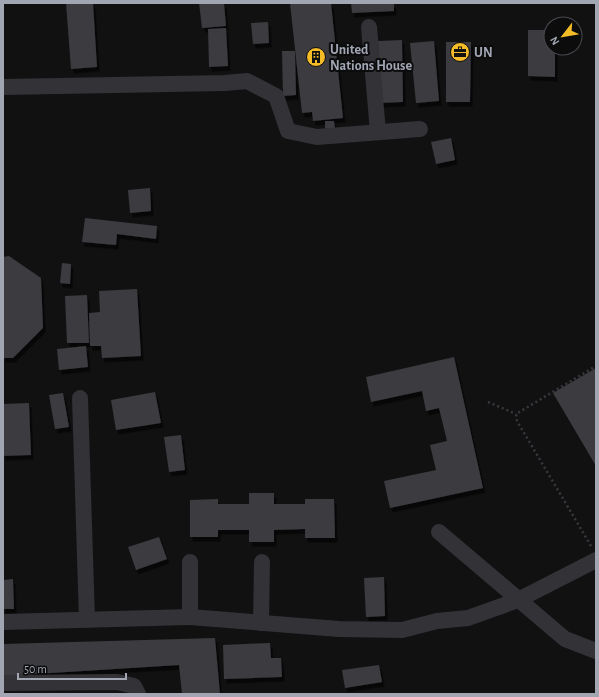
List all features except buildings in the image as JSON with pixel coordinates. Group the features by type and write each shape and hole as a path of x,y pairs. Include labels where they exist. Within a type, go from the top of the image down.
{"street":[{"path":"369,27 378,132"},
{"path":"3,87 225,83 247,81 276,96 288,132 317,137 420,129"},
{"path":"80,398 87,620"},
{"path":"439,532 565,639 596,650"},
{"path":"3,622 190,617 339,629 402,630 438,621 468,618 518,600 594,554"},
{"path":"190,562 190,617"},
{"path":"261,623 262,562"},
{"path":"3,683 117,682 134,686 138,694"}],"path":[{"path":"516,414 596,366"},
{"path":"488,402 516,414"},
{"path":"516,414 517,421 594,554"}],"place":[{"name":"UN","path":"460,52"},
{"name":"United Nations House","path":"316,57"}]}
